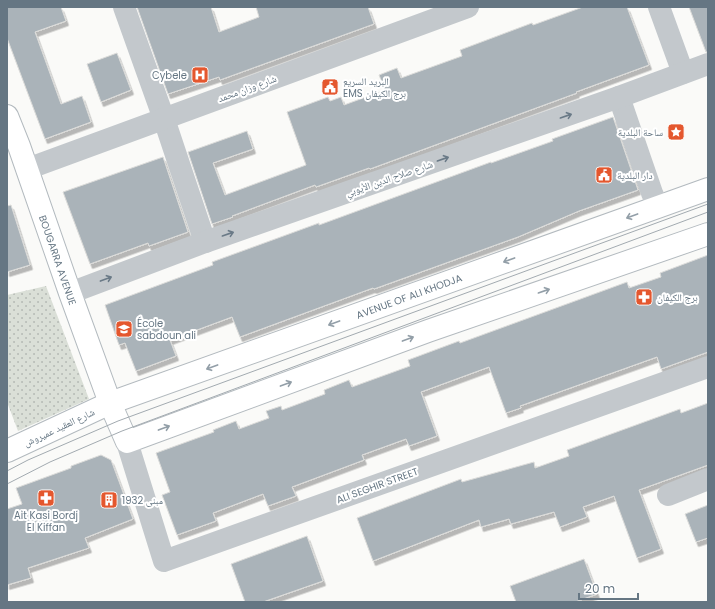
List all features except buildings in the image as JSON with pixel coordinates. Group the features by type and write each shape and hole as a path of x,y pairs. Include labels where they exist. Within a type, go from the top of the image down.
{"main road":[{"name":"BOUGARRA AVENUE","path":"7,116 13,148 27,169 110,403 127,442"},
{"name":"AVENUE OF ALI KHODJA","path":"110,403 708,189"},
{"path":"127,442 428,331 708,234"},
{"name":"شارع العقيد عميروش","path":"7,451 110,403"}],"street":[{"path":"124,7 164,119 204,242"},
{"name":"شارع وزان محمد","path":"27,169 468,7"},
{"path":"659,7 683,73"},
{"name":"شارع صلاح الدين الأيوبي","path":"70,292 204,242 619,97 708,64"},
{"path":"619,97 658,207"},
{"name":"ALI SEGHIR STREET","path":"127,442 164,561 708,367"},
{"path":"668,495 708,479"}],"shaded area":[{"path":"46,286 89,399 18,431 7,402 7,295"}],"tram line":[{"path":"7,471 28,460 118,421 708,204"},
{"path":"7,484 50,462 122,431 708,212"}],"place":[{"name":"Cybele","path":"200,75"},
{"name":"البريد السريع EMS برج الكيفان","path":"330,87"},
{"name":"ساحة البلدية","path":"676,132"},
{"name":"دار البلدية","path":"604,175"},
{"name":"برج الكيفان","path":"644,297"},
{"name":"École sabdoun ali","path":"124,329"},
{"name":"Ait Kasi Bordj El Kiffan","path":"46,498"},
{"name":"مبنى 1932","path":"109,500"}]}
